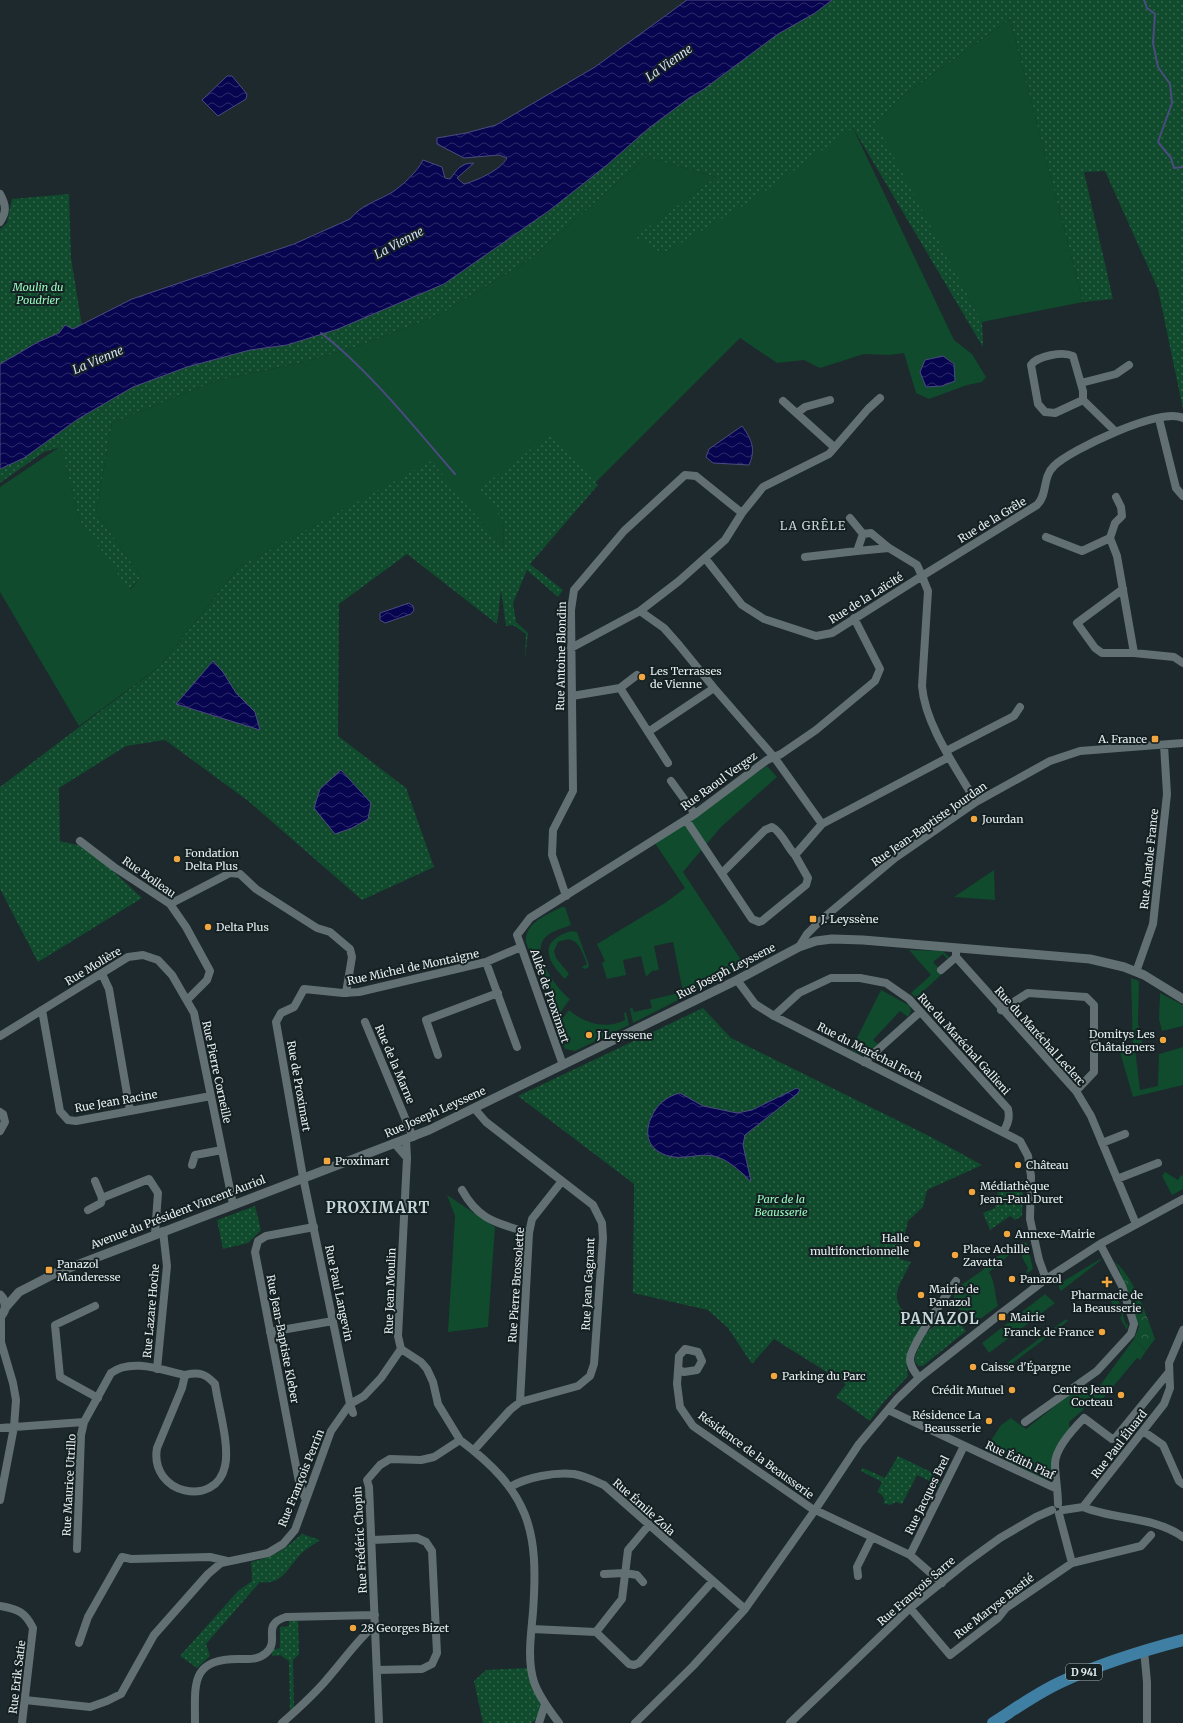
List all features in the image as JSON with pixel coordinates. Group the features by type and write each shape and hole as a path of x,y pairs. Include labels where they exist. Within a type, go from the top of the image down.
{"main road":[{"name":"D 941","path":"993,1723 1060,1683 1096,1666 1144,1650 1183,1640"}],"street":[{"path":"0,194 5,202 6,211 0,222"},
{"path":"1083,400 1055,413 1045,412 1038,404 1031,365 1039,359 1069,354 1073,356 1081,383 1083,400 1115,431"},
{"path":"1081,383 1116,374 1129,365"},
{"path":"571,648 640,611 679,581 725,540 742,513 763,487 829,454 868,409 880,398"},
{"path":"797,413 805,407 830,400"},
{"path":"783,401 834,447"},
{"name":"Rue de la Grêle","path":"922,576 1037,505 1043,497 1046,481 1054,466 1115,431 1159,419 1176,416 1183,418"},
{"path":"1159,419 1176,488 1183,496"},
{"name":"Rue Antoine Blondin","path":"566,896 552,855 553,830 573,791 571,610 574,590 624,531 685,475 696,476 742,513"},
{"path":"1116,497 1121,507 1122,516 1115,523 1110,538 1117,556 1134,653"},
{"path":"850,518 863,534"},
{"path":"863,534 871,533 889,548 917,565 922,576 928,592 922,686 924,701 947,754 976,802"},
{"path":"857,551 863,534"},
{"path":"1046,537 1082,551 1110,538"},
{"path":"805,557 889,548"},
{"name":"Rue de la Laïcité","path":"706,558 742,605 764,619 816,636 832,632 922,576"},
{"path":"1123,590 1077,622 1095,648 1102,653 1134,653 1174,657 1183,663"},
{"path":"640,611 664,628 774,757 822,824"},
{"name":"Rue Raoul Vergez","path":"517,935 530,918 686,820 766,760 774,757 816,730 875,681 880,669 854,618"},
{"path":"572,696 620,688 637,675"},
{"path":"620,688 668,763"},
{"path":"648,732 714,688"},
{"path":"795,855 822,824 1014,716 1020,706"},
{"name":"Rue Jean-Baptiste Jourdan","path":"799,947 807,934 846,898 895,858 976,802 1050,762 1068,754 1080,751 1183,743"},
{"name":"Rue Anatole France","path":"1136,972 1153,924 1167,794 1164,745"},
{"path":"671,780 694,814"},
{"path":"686,820 752,919 759,922 762,921 806,885 808,878 795,855 777,829 772,827 765,830 722,873"},
{"name":"Rue Boileau","path":"80,841 114,867 170,904 186,927 210,971 207,980 187,1000"},
{"path":"170,904 230,873 240,874 256,889 317,928 330,932 350,949 352,957 346,993"},
{"path":"816,941 817,925"},
{"name":"Allée de Proximart","path":"517,935 563,1065"},
{"name":"Rue Joseph Leyssene","path":"303,1177 409,1138 737,980 799,947 816,941 832,939 863,940 956,952 1090,959 1124,967 1136,972 1183,999"},
{"name":"Rue Michel de Montaigne","path":"294,1007 304,989 346,993 359,992 486,962 521,947"},
{"path":"941,970 956,952"},
{"name":"Rue du Maréchal Leclerc","path":"956,952 1001,1010 1076,1091 1102,1142 1136,1224"},
{"name":"Rue Molière","path":"0,1036 128,957 143,955 158,960 172,975 187,1000"},
{"path":"486,962 517,1047"},
{"path":"102,974 109,989 130,1110"},
{"name":"Rue du Maréchal Gallieni","path":"774,1016 798,994 831,978 860,978 886,983 909,999 1008,1109 1010,1116 1003,1132"},
{"name":"Rue du Maréchal Foch","path":"737,980 755,1004 774,1016 1020,1141 1028,1156 1031,1176 1030,1219 1039,1260 1046,1279"},
{"path":"438,1055 426,1020 498,993"},
{"path":"1001,1010 1028,993 1086,997 1094,1004 1094,1072 1076,1091"},
{"name":"Rue Pierre Corneille","path":"187,1000 194,1013 233,1204"},
{"name":"Rue de Proximart","path":"294,1007 281,1013 276,1022 303,1177"},
{"name":"Rue Jean Racine","path":"42,1010 60,1111 63,1117 68,1120 76,1120 211,1096"},
{"path":"864,1062 920,1012"},
{"name":"Rue de la Marne","path":"365,1022 409,1138"},
{"name":"Rue Jean Gagnant","path":"474,1108 486,1122 593,1205 602,1223 603,1238 594,1364 590,1376 578,1386 520,1402 510,1410 474,1450"},
{"path":"0,1112 3,1114 5,1122 0,1131"},
{"path":"1102,1142 1124,1134"},
{"name":"Rue Jean Moulin","path":"350,1404 364,1396 381,1378 401,1349 398,1336 409,1138"},
{"path":"394,1144 407,1158"},
{"path":"192,1165 195,1156 222,1150"},
{"path":"1118,1179 1158,1163"},
{"name":"Avenue du Président Vincent Auriol","path":"0,1294 19,1292 56,1273 303,1177"},
{"name":"Rue Paul Langevin","path":"303,1177 353,1413"},
{"name":"Rue Lazare Hoche","path":"102,1198 149,1179 158,1193 159,1232 167,1266 157,1368"},
{"path":"88,1210 101,1203 102,1198 95,1181"},
{"name":"Rue Pierre Brossolette","path":"520,1402 529,1233 532,1219 562,1181"},
{"path":"462,1190 470,1205 490,1221 529,1233"},
{"path":"638,1722 693,1666 745,1609 816,1510 859,1444 888,1410 919,1378 1046,1279 1100,1244 1183,1199"},
{"name":"Rue Jean-Baptiste Kleber","path":"305,1498 299,1482 255,1252 258,1241 266,1236 314,1227"},
{"path":"1025,1422 1097,1371 1131,1334 1134,1324 1122,1286 1100,1244"},
{"path":"919,1378 912,1368 910,1359 912,1353 929,1320 956,1281"},
{"name":"Avenue du Président Vincent Auriol","path":"2,1314 19,1292"},
{"path":"0,1294 4,1299 0,1340 13,1383 16,1400 14,1427 0,1500"},
{"path":"95,1306 55,1325 60,1376 98,1398"},
{"path":"270,1332 333,1321"},
{"name":"Rue Paul Éluard","path":"1083,1507 1164,1404 1170,1388 1169,1363 1181,1339 1183,1330"},
{"path":"401,1349 421,1362 427,1368 433,1382 438,1404 460,1440 474,1450 496,1470 510,1487 526,1512 534,1545 536,1574 530,1652 534,1681 545,1704 560,1723"},
{"path":"0,1428 84,1422 111,1373 118,1368 125,1366 157,1368 184,1375 197,1372 207,1376 214,1384 227,1453 225,1467 220,1477 212,1486 198,1492 188,1492 173,1486 164,1480 155,1458 157,1448 182,1388 184,1375"},
{"name":"Résidence de la Beausserie","path":"679,1370 677,1384 680,1407 693,1426 816,1510 910,1555 942,1582"},
{"path":"1072,1563 1058,1510 1055,1462 1057,1453 1084,1418 1112,1439 1116,1437 1169,1372"},
{"name":"Rue François Perrin","path":"25,1700 90,1707 122,1694 154,1635 208,1574 221,1563 268,1553 283,1544 294,1530 331,1432 350,1404"},
{"name":"Rue Édith Piaf","path":"888,1410 1057,1489"},
{"name":"Rue Maurice Utrillo","path":"77,1549 81,1435 84,1422"},
{"path":"1143,1431 1163,1445 1179,1481 1183,1484"},
{"name":"Rue Frédéric Chopin","path":"379,1723 370,1487 367,1480 380,1465 390,1459 421,1460 434,1457 460,1440"},
{"name":"Rue Jacques Brel","path":"910,1555 964,1446"},
{"name":"Rue Émile Zola","path":"510,1487 521,1481 559,1474 575,1474 604,1486 712,1582 745,1609"},
{"path":"1058,1510 1083,1507 1094,1512 1140,1520 1169,1530 1183,1537"},
{"name":"Rue François Sarre","path":"790,1723 910,1608 942,1582 1000,1538 1036,1517 1058,1510"},
{"path":"596,1632 622,1599 628,1550 649,1525"},
{"name":"Rue Maryse Bastié","path":"910,1608 950,1655 998,1618 1006,1608 1072,1563 1141,1546 1151,1535"},
{"path":"858,1576 857,1567 872,1537"},
{"path":"372,1540 417,1538 426,1542 432,1551 437,1653 432,1664 422,1669 377,1670"},
{"path":"79,1643 88,1617 122,1557 131,1560 210,1557 227,1561"},
{"path":"604,1574 625,1573 637,1575 643,1582"},
{"path":"532,1629 596,1632 629,1664 634,1665 642,1660 712,1582"},
{"name":"Rue Erik Satie","path":"0,1606 15,1608 27,1616 33,1628 22,1723"},
{"path":"195,1723 195,1686 201,1672 209,1664 222,1659 256,1659 266,1653 272,1644 272,1626 276,1620 286,1617 375,1615"},
{"path":"282,1723 313,1695 365,1634 375,1625"},
{"path":"1144,1650 1147,1682 1147,1723"},
{"path":"539,1723 545,1704"}],"green space":[{"path":"832,0 1183,0 1183,409 1158,289 1105,171 1084,172 1113,299 1083,302 1010,19 900,98 876,124 982,322 983,347 853,128 751,201 663,254 635,237 716,177 647,157 529,260 439,315 355,347 304,362 215,381 112,423 96,512 141,577 129,590 79,519 61,447 44,452 0,483 0,469 24,458 78,419 133,387 187,367 250,350 287,345 338,329 444,284 550,210 607,165 649,128 689,98 778,34 815,13"},
{"path":"1010,19 1083,302 982,322 875,124 900,98"},
{"path":"853,128 954,340 972,354 986,377 982,382 967,385 929,399 916,393 904,353 889,355 864,354 820,368 804,360 777,363 740,338 596,482 503,520 504,549 431,462 239,567 160,666 79,726 0,592 0,487 61,446 79,519 130,590 141,577 96,512 112,423 215,381 304,362 355,347 439,315 529,260 647,157 716,177 636,237 663,254"},
{"name":"Moulin du Poudrier","path":"69,194 71,258 82,326 73,329 65,325 59,333 38,342 0,364 0,229 7,223 12,199"},
{"path":"552,433 598,485 530,564 563,590 558,597 527,570 513,603 516,622 528,633 525,658 526,634 513,625 506,626 501,590 497,624 407,554 339,604 338,736 406,788 434,867 362,900 247,800 165,740 126,746 59,788 60,841 81,846 113,871 142,898 38,962 0,889 0,787 160,666 239,567 431,461 504,549 503,520 479,489"},
{"path":"767,766 777,777 721,827 683,872 745,966 633,1023 630,1009 632,1007 634,1012 652,1008 650,1000 683,992 673,942 654,946 659,970 652,971 646,977 641,956 623,960 626,975 607,979 602,963 605,961 597,944 665,903 685,888 655,843"},
{"path":"994,870 995,900 954,897"},
{"path":"562,907 565,907 571,925 550,933 542,942 541,950 542,959 546,969 558,987 570,999 554,1021 526,942 526,935 533,924 538,920"},
{"path":"571,931 577,932 589,965 588,968 584,969 582,967 587,964 580,948 574,941 564,940 558,942 554,951 556,958 569,974 565,979 553,964 548,951 554,940"},
{"path":"909,950 943,951 949,957 947,959 943,954 933,962 943,973 916,998 911,993 931,975"},
{"path":"1131,978 1139,981 1138,1023 1143,1047 1135,1049 1140,1090 1158,1086 1159,1054 1183,1047 1183,1085 1133,1097 1120,1052 1133,1049"},
{"path":"881,990 910,1006 911,1011 908,1017 900,1011 873,1040 878,1044 868,1052 861,1055 851,1050"},
{"path":"1160,993 1183,1005 1183,1026 1162,1031 1159,1019"},
{"name":"Parc de la Beausserie","path":"703,1008 731,1038 931,1137 982,1165 927,1190 923,1207 908,1221 899,1259 911,1262 899,1286 897,1301 903,1311 919,1323 920,1328 908,1356 908,1376 882,1404 870,1421 836,1397 846,1384 774,1339 752,1364 728,1328 708,1310 633,1293 634,1184 518,1096"},
{"path":"569,1010 588,1022 603,1025 618,1023 625,1020 624,1013 626,1012 629,1025 575,1051 565,1049 556,1027"},
{"path":"1165,1172 1178,1180 1181,1175 1183,1176 1183,1189 1172,1195 1162,1176"},
{"path":"1023,1181 1022,1216 1015,1220 1010,1216 990,1230 983,1213 995,1208 998,1191"},
{"path":"447,1195 495,1227 488,1327 448,1332 455,1216"},
{"path":"255,1206 261,1230 248,1243 223,1249 217,1220"},
{"path":"1021,1242 1027,1243 1033,1269 1026,1274 1028,1268 1022,1257 1023,1251 1016,1249 989,1272 994,1284 998,1306 972,1325 954,1303 954,1290 983,1270 987,1263"},
{"path":"1100,1259 1101,1260 1061,1291 1059,1284"},
{"path":"1114,1261 1128,1277 1144,1308 1155,1339 1146,1351 1134,1339 1139,1327 1119,1269"},
{"path":"1045,1294 1055,1303 989,1353 982,1343"},
{"path":"1117,1296 1126,1325 1128,1323 1127,1330 1120,1318 1122,1316 1111,1302 1112,1299"},
{"path":"949,1316 955,1317 966,1331 923,1366 919,1366 915,1362 915,1357 927,1332 935,1326 940,1325"},
{"path":"1066,1319 1068,1321 1002,1371 1000,1368"},
{"path":"1134,1339 1146,1351 1140,1360 1137,1358 1101,1401 1090,1399 1082,1411 1069,1422 1070,1429 1052,1461 1052,1481 1044,1479 985,1450 1001,1425 1011,1418 1026,1429 1079,1387 1089,1386 1096,1391"},
{"path":"898,1456 935,1474 934,1478 941,1482 940,1486 917,1475 902,1504 896,1502 890,1505 883,1503 885,1501 882,1495 877,1492 882,1482 861,1471 863,1468 885,1478"},
{"path":"302,1534 320,1540 304,1551 281,1577 275,1581 260,1582 206,1644 210,1656 197,1668 180,1656 238,1591 252,1581 251,1562 266,1558 278,1552"},
{"path":"289,1621 298,1621 299,1654 293,1660 294,1707 290,1710 289,1661 280,1655 272,1656 272,1650 280,1648 280,1627 289,1626"},
{"path":"528,1668 541,1707 538,1718 531,1723 483,1723 474,1681 486,1670"}],"water":[{"name":"La Vienne","path":"687,0 832,0 815,13 778,34 704,89 689,98 649,128 607,165 550,210 444,284 338,329 287,345 250,350 187,367 133,387 78,419 24,458 0,469 0,364 38,342 59,333 65,325 73,329 132,299 294,244 350,219 359,210 391,193 400,186 414,173 423,160 442,167 445,178 450,179 462,165 474,163 457,178 464,184 494,171 507,158 499,155 464,158 437,144 437,138 466,133 496,125 595,67"},
{"path":"227,76 232,76 247,94 246,99 218,116 202,100"},
{"path":"943,356 954,364 955,381 942,386 926,387 920,372 925,360"},
{"path":"742,426 752,445 752,454 749,465 713,463 706,457 709,449"},
{"path":"409,603 413,606 414,610 411,614 385,623 380,620 380,613"},
{"path":"213,661 223,672 236,693 255,712 260,730 176,704"},
{"path":"341,770 371,803 368,819 352,828 335,834 314,808 320,789"},
{"path":"797,1088 800,1090 797,1094 745,1135 743,1145 751,1181 734,1166 721,1158 706,1155 674,1157 660,1152 651,1144 648,1132 653,1113 662,1102 675,1094 680,1093 703,1106 737,1113 752,1110"}],"waterway":[{"path":"1144,0 1147,8 1155,14 1153,43 1158,67 1170,84 1172,103 1158,142 1171,158 1174,168 1183,167"},
{"path":"321,333 357,364 408,419 455,474"}],"place":[{"name":"Les Terrasses de Vienne","path":"642,677"},
{"name":"A. France","path":"1155,739"},
{"name":"Jourdan","path":"974,819"},
{"name":"Fondation Delta Plus","path":"177,859"},
{"name":"J. Leyssène","path":"813,919"},
{"name":"Delta Plus","path":"208,927"},
{"name":"J Leyssene","path":"589,1035"},
{"name":"Domitys Les Châtaigners","path":"1163,1040"},
{"name":"Proximart","path":"327,1161"},
{"name":"Château","path":"1018,1165"},
{"name":"Médiathèque Jean-Paul Duret","path":"972,1192"},
{"name":"Annexe-Mairie","path":"1007,1234"},
{"name":"Halle multifonctionnelle","path":"917,1244"},
{"name":"Place Achille Zavatta","path":"955,1255"},
{"name":"Panazol Manderesse","path":"49,1270"},
{"name":"Panazol","path":"1012,1279"},
{"name":"Pharmacie de la Beausserie","path":"1107,1282"},
{"name":"Mairie de Panazol","path":"921,1295"},
{"name":"Mairie","path":"1002,1317"},
{"name":"Franck de France","path":"1102,1332"},
{"name":"Caisse d'Épargne","path":"973,1367"},
{"name":"Parking du Parc","path":"774,1376"},
{"name":"Crédit Mutuel","path":"1012,1390"},
{"name":"Centre Jean Cocteau","path":"1121,1395"},
{"name":"Résidence La Beausserie","path":"989,1421"},
{"name":"28 Georges Bizet","path":"353,1628"}],"district":[{"name":"LA GRÊLE","path":"813,526"},
{"name":"PROXIMART","path":"378,1208"},
{"name":"PANAZOL","path":"940,1319"}]}
